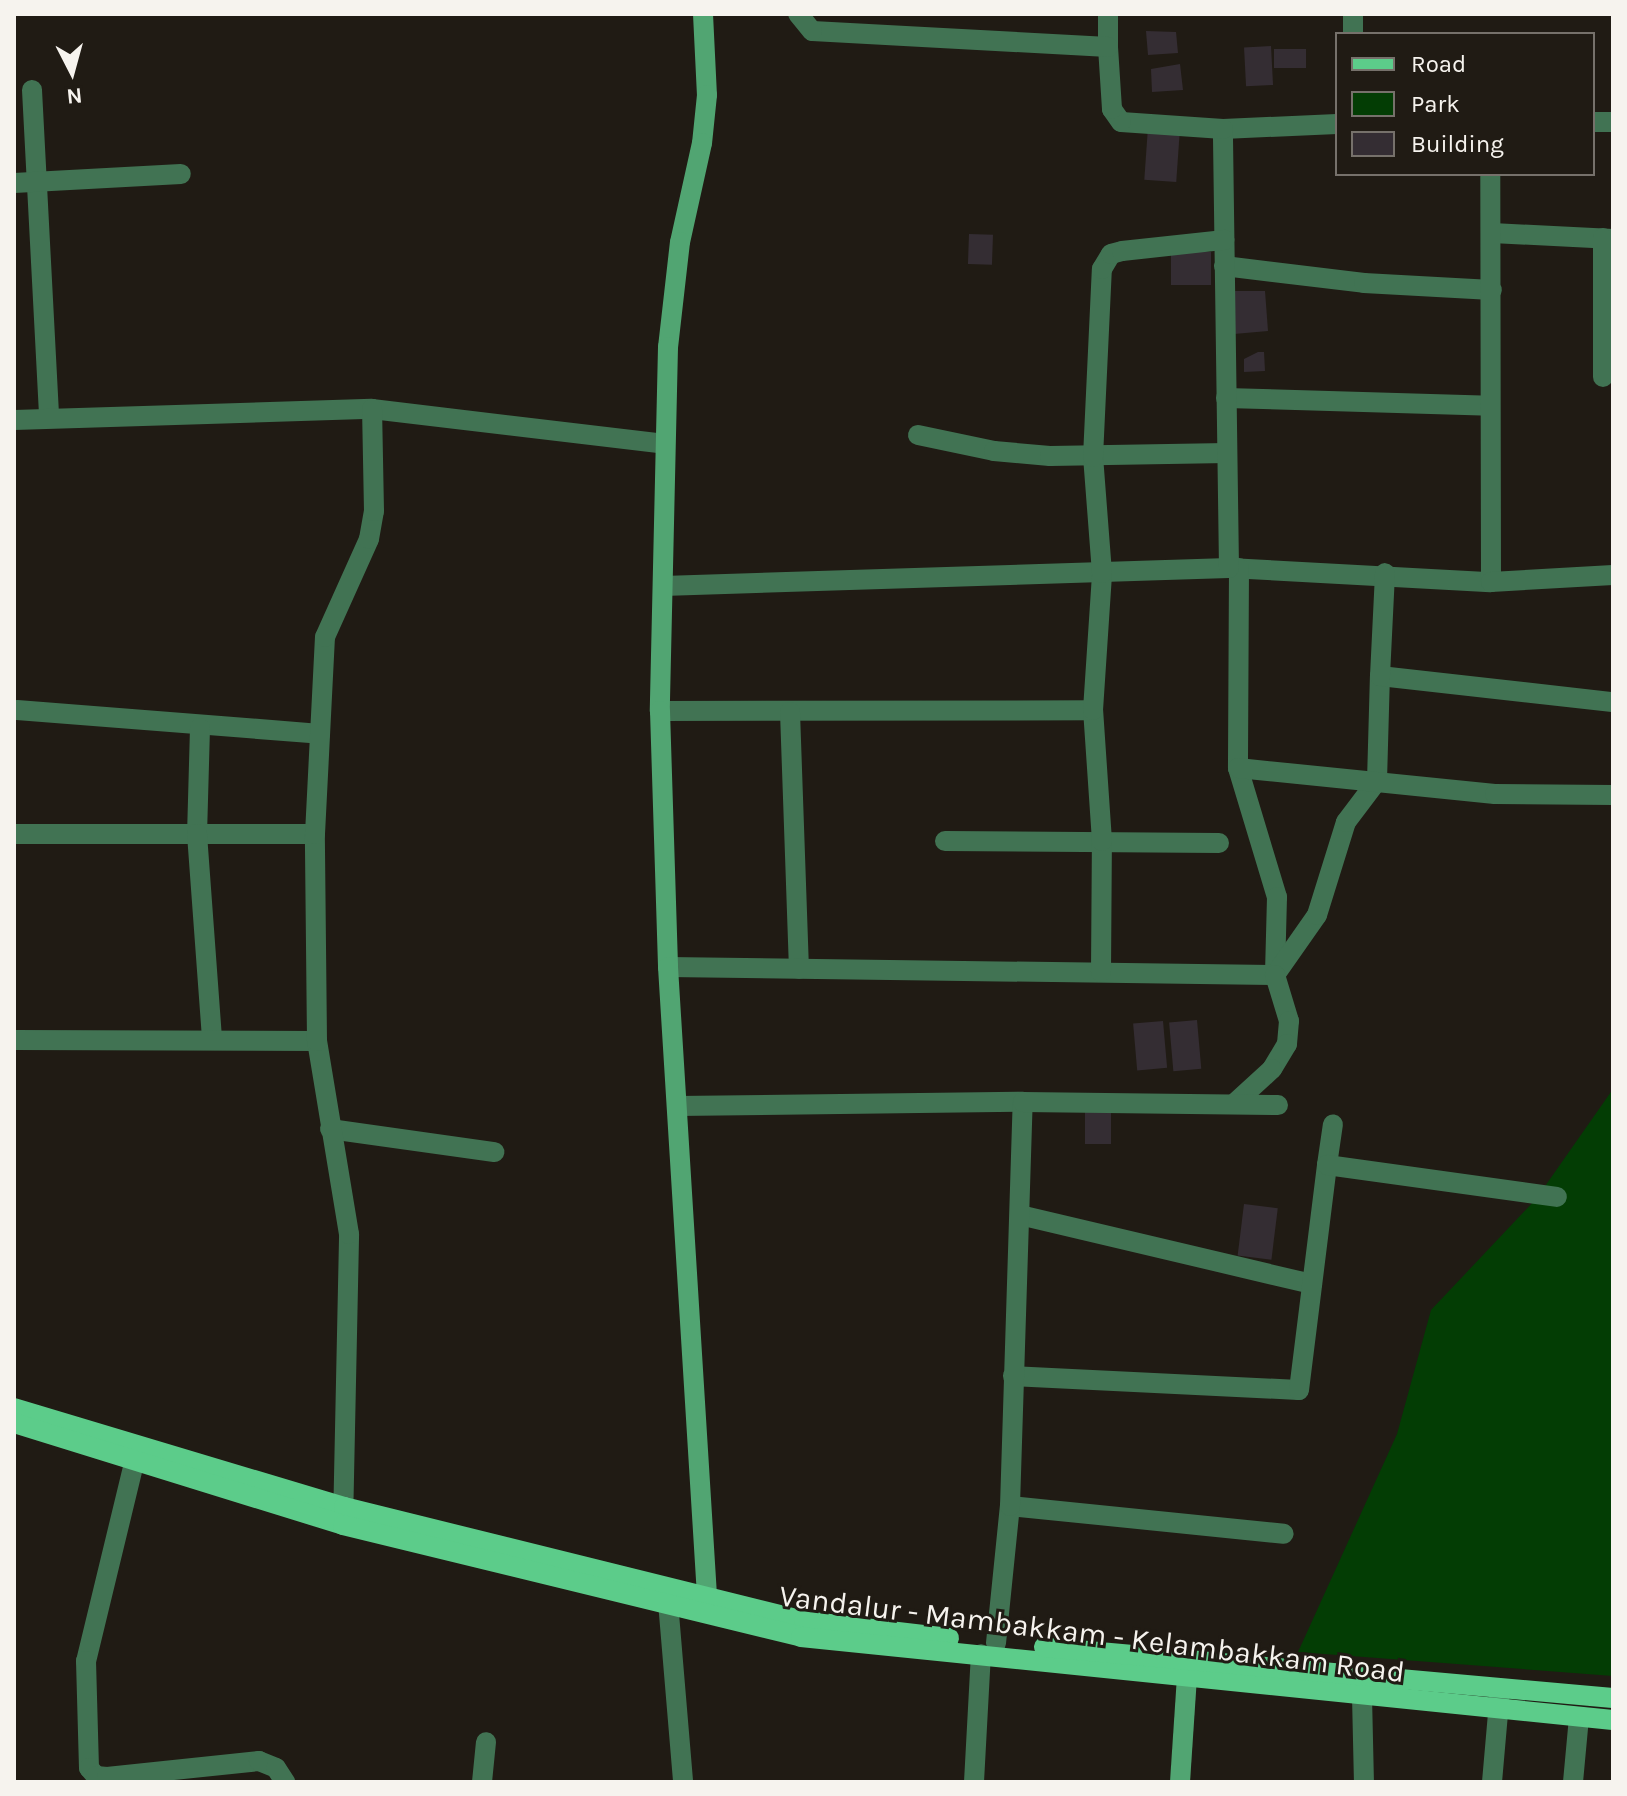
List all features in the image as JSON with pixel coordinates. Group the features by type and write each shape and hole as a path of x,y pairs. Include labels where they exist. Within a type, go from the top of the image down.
{"main road":[{"name":"Vandalur - Mambakkam - Kelambakkam Road","path":"14,1408 344,1516"},
{"name":"Vandalur - Mambakkam - Kelambakkam Road","path":"14,1423 344,1516 667,1595 804,1621 988,1649 1613,1698"},
{"name":"Vandalur - Mambakkam - Kelambakkam Road","path":"1188,1665 1362,1696 1613,1720"}],"street":[{"path":"703,14 706,107 672,287 665,444 660,711 668,967 708,1604"},
{"path":"798,14 812,31 1108,47"},
{"path":"1108,14 1112,109 1121,122 1223,129 1335,124"},
{"path":"32,90 49,418"},
{"path":"1223,129 1227,453 1234,568 1238,768 1277,897 1275,975 1289,1021 1287,1044 1272,1069 1236,1102"},
{"path":"14,183 181,174"},
{"path":"1490,176 1491,582"},
{"path":"1492,233 1608,238 1603,377"},
{"path":"1101,972 1102,841 1093,710 1102,573 1093,457 1105,261 1122,251 1224,240"},
{"path":"1224,266 1364,283 1492,290"},
{"path":"1226,398 1490,406"},
{"path":"14,420 372,409 665,444"},
{"path":"344,1516 349,1234 317,1041 315,834 325,637 369,539 374,511 372,409"},
{"path":"918,435 994,451 1093,457 1227,453"},
{"path":"663,586 1234,568 1385,573 1491,582 1613,575"},
{"path":"1275,975 1317,915 1346,822 1377,781 1385,573"},
{"path":"1380,676 1613,702"},
{"path":"17,710 200,728 320,734"},
{"path":"660,711 1093,710"},
{"path":"790,712 799,969"},
{"path":"200,728 197,834 212,1039"},
{"path":"1238,768 1495,794 1613,795"},
{"path":"14,834 315,834"},
{"path":"945,841 1219,843"},
{"path":"668,967 1275,975"},
{"path":"14,1040 317,1041"},
{"path":"677,1106 1023,1102 1236,1102 1278,1105"},
{"path":"974,1782 988,1649 1010,1506 1013,1376 1024,1216 1023,1102"},
{"path":"1013,1376 1299,1390 1333,1124"},
{"path":"330,1129 494,1152"},
{"path":"1327,1165 1557,1197"},
{"path":"1024,1216 1312,1284"},
{"path":"135,1459 86,1661 89,1768 96,1776 107,1777 259,1761 276,1768 285,1782"},
{"path":"1010,1506 1284,1534"},
{"path":"667,1595 683,1782"},
{"path":"1180,1782 1188,1665"},
{"path":"1492,1782 1500,1687"},
{"path":"1362,1696 1364,1782"},
{"path":"1573,1782 1579,1717"},
{"path":"482,1782 486,1742"}],"green space":[{"path":"1613,1089 1613,1676 1298,1652 1397,1434 1431,1310 1536,1199"}],"building":[{"path":"1146,31 1176,32 1178,53 1148,55"},
{"path":"1271,46 1273,85 1246,86 1244,47"},
{"path":"1274,49 1306,49 1306,68 1274,68"},
{"path":"1180,64 1183,90 1152,92 1151,69"},
{"path":"1148,127 1180,129 1176,182 1144,180"},
{"path":"969,234 993,235 992,265 968,264"},
{"path":"1171,252 1211,252 1211,285 1171,285"},
{"path":"1235,291 1265,291 1268,331 1234,334"},
{"path":"1264,352 1265,371 1244,372 1244,359"},
{"path":"1197,1020 1201,1069 1173,1071 1169,1022"},
{"path":"1163,1021 1167,1068 1137,1070 1133,1024"},
{"path":"1085,1105 1111,1105 1111,1144 1085,1144"},
{"path":"1244,1204 1278,1208 1271,1260 1238,1256"}]}
